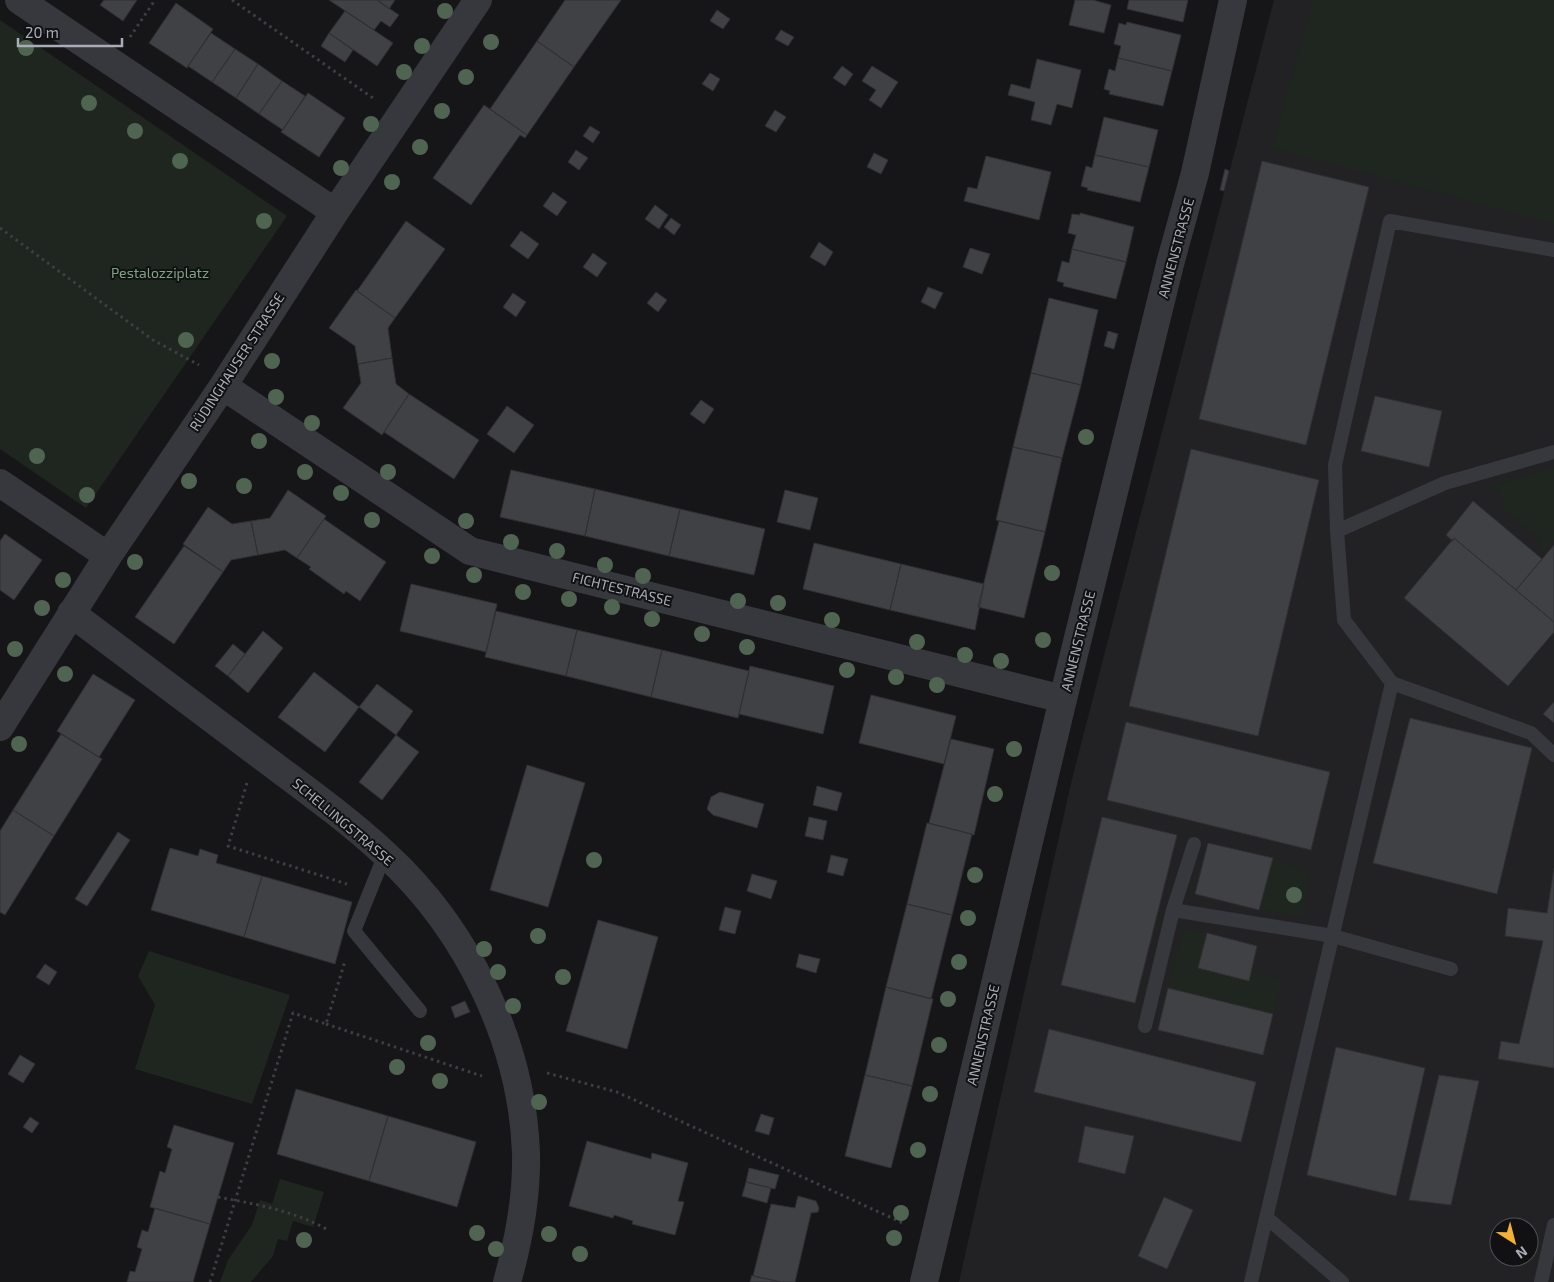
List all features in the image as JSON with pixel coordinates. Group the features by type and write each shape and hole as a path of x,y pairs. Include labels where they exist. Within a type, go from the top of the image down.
{"street":[{"path":"19,0 335,212"},
{"name":"RÜDINGHAUSER STRASSE","path":"0,727 108,556 223,386 335,212 478,0"},
{"name":"ANNENSTRASSE","path":"924,1282 1063,699 1170,264 1195,173 1233,0"},
{"name":"FICHTESTRASSE","path":"223,386 470,551 1063,699"},
{"path":"0,483 108,556"},
{"name":"SCHELLINGSTRASSE","path":"71,613 264,758 386,854 426,898 457,940 480,980 496,1017 515,1075 526,1153 525,1184 521,1225 507,1282"}],"lane":[{"path":"1554,250 1390,221 1335,465 1337,531 1344,620 1392,683 1531,733 1554,754"},
{"path":"1337,531 1445,483 1554,452"},
{"path":"1250,1282 1267,1218 1392,683"},
{"path":"1145,1026 1173,910 1194,844"},
{"path":"386,854 354,931 420,1011"},
{"path":"1173,910 1333,936 1451,969"},
{"path":"1267,1218 1342,1282"},
{"path":"1541,1282 1554,1225"}],"path":[{"path":"112,64 155,0"},
{"path":"232,0 399,116"},
{"path":"0,228 153,340 204,367 223,386"},
{"path":"264,758 248,779 228,846 370,892"},
{"path":"326,1024 354,931"},
{"path":"210,1282 293,1013 326,1024 515,1075 617,1092 935,1238"},
{"path":"218,1197 315,1222 328,1230"}],"shaded area":[{"path":"1274,0 1554,0 1554,1282 959,1282 1072,779"}],"green space":[{"path":"1313,0 1554,0 1554,224 1272,148"},
{"name":"Pestalozziplatz","path":"0,20 287,216 86,508 0,449"},
{"path":"1554,467 1554,539 1541,554 1538,536 1501,508 1505,501 1492,486"},
{"path":"1273,858 1310,874 1302,916 1259,910"},
{"path":"1183,930 1207,933 1199,968 1248,981 1251,972 1282,980 1273,1014 1168,988"},
{"path":"149,951 290,995 252,1104 135,1069 155,1005 138,976"},
{"path":"280,1179 324,1192 313,1227 293,1221 287,1241 278,1239 273,1256 251,1282 220,1282 228,1260 252,1225 260,1200 272,1204"}],"building":[{"path":"104,0 137,0 123,21 100,5"},
{"path":"329,0 377,0 399,15 390,27 381,21 374,30"},
{"path":"377,0 395,0 389,9"},
{"path":"565,0 621,0 574,67 537,41"},
{"path":"1075,0 1093,0 1111,5 1104,33 1069,25"},
{"path":"1129,0 1188,0 1183,22 1127,9"},
{"path":"176,3 213,29 187,68 149,43"},
{"path":"717,10 730,19 723,29 710,21"},
{"path":"345,11 393,43 377,66 329,33"},
{"path":"1127,22 1181,35 1172,71 1118,58 1121,46 1114,44 1119,23 1126,25"},
{"path":"781,30 794,37 788,46 775,39"},
{"path":"211,33 235,49 212,82 188,66"},
{"path":"329,33 353,50 345,62 321,46"},
{"path":"537,41 574,67 527,135 490,109"},
{"path":"235,49 258,64 236,98 212,82"},
{"path":"1118,58 1172,71 1163,106 1109,94 1110,91 1104,89 1109,69 1115,71"},
{"path":"1037,59 1081,70 1072,108 1057,104 1051,125 1031,120 1035,102 1008,95 1011,84 1030,89"},
{"path":"258,64 282,81 259,114 236,98"},
{"path":"842,66 853,74 845,86 833,78"},
{"path":"872,66 898,82 881,108 869,100 876,90 862,81"},
{"path":"710,73 720,79 713,91 702,84"},
{"path":"282,81 305,96 283,130 259,114"},
{"path":"308,93 345,118 319,157 281,132"},
{"path":"484,105 527,135 525,138 520,135 471,205 433,178"},
{"path":"775,110 786,117 776,132 765,126"},
{"path":"1104,117 1158,130 1149,167 1095,155"},
{"path":"590,126 600,132 593,143 583,136"},
{"path":"576,150 588,158 579,170 568,162"},
{"path":"874,153 888,160 881,174 867,167"},
{"path":"1095,155 1149,167 1140,202 1087,190 1088,188 1081,186 1086,166 1092,168"},
{"path":"986,156 1051,172 1039,220 964,201 968,187 977,189"},
{"path":"1262,161 1369,187 1306,445 1199,419"},
{"path":"1225,169 1229,171 1224,191 1220,190"},
{"path":"553,192 567,202 557,216 543,206"},
{"path":"655,205 668,215 659,229 645,219"},
{"path":"1080,213 1134,227 1126,262 1072,249 1076,235 1068,233 1072,214 1080,215"},
{"path":"671,218 681,225 674,235 664,227"},
{"path":"406,221 445,249 395,318 357,291"},
{"path":"521,231 539,244 528,259 510,246"},
{"path":"819,242 833,252 825,266 810,257"},
{"path":"970,248 990,254 982,274 963,267"},
{"path":"1072,249 1126,262 1116,299 1063,286 1064,283 1057,281 1062,261 1069,263"},
{"path":"593,253 607,263 597,277 583,267"},
{"path":"928,287 943,293 935,309 921,302"},
{"path":"356,290 395,318 388,328 392,358 358,364 355,346 329,328"},
{"path":"656,292 667,300 658,312 647,303"},
{"path":"513,293 526,302 516,317 503,307"},
{"path":"1049,298 1098,310 1081,385 1031,373"},
{"path":"1108,331 1118,334 1114,349 1104,346"},
{"path":"392,358 396,384 409,394 382,435 343,408 361,383 358,364"},
{"path":"1031,373 1081,385 1062,458 1013,447"},
{"path":"409,394 479,440 454,479 384,432"},
{"path":"1375,396 1442,411 1429,467 1361,451"},
{"path":"701,400 714,409 704,424 690,414"},
{"path":"507,406 534,425 514,453 487,434"},
{"path":"1013,447 1062,458 1045,532 996,520"},
{"path":"1191,449 1319,480 1258,736 1129,706"},
{"path":"511,470 595,489 585,536 500,517"},
{"path":"595,489 680,509 669,556 585,536"},
{"path":"288,490 326,516 297,558 285,550 258,555 251,521 270,518"},
{"path":"785,490 818,498 810,530 777,522"},
{"path":"1473,501 1542,559 1516,590 1454,538 1453,541 1446,535"},
{"path":"208,507 232,524 251,521 258,555 231,560 223,572 183,544"},
{"path":"680,509 765,529 754,575 669,556"},
{"path":"324,519 386,562 360,601 346,591 344,594 297,558"},
{"path":"999,521 1045,532 1024,618 978,607"},
{"path":"5,534 42,560 14,600 0,590 0,541"},
{"path":"1454,538 1554,622 1554,632 1508,686 1404,598"},
{"path":"814,543 901,564 890,610 803,589"},
{"path":"1554,545 1554,622 1516,590"},
{"path":"184,546 223,572 174,644 135,617"},
{"path":"901,564 984,584 975,630 890,610"},
{"path":"411,584 497,604 486,652 400,631"},
{"path":"496,611 577,630 566,676 485,657"},
{"path":"577,630 662,650 651,697 566,676"},
{"path":"263,631 283,648 248,693 228,676"},
{"path":"233,644 245,654 228,676 215,666"},
{"path":"662,650 749,671 738,718 651,697"},
{"path":"750,666 834,686 823,734 739,714"},
{"path":"314,672 359,707 325,752 278,717"},
{"path":"93,674 135,700 99,757 57,731"},
{"path":"377,684 413,711 396,735 359,707"},
{"path":"871,695 956,716 944,764 859,743"},
{"path":"1554,702 1554,723 1543,714"},
{"path":"1410,718 1532,748 1497,894 1373,863"},
{"path":"1126,722 1330,772 1311,850 1107,800"},
{"path":"61,734 102,759 54,836 13,810"},
{"path":"396,735 419,752 382,800 359,782"},
{"path":"951,739 994,749 974,835 929,823"},
{"path":"527,765 585,783 548,907 490,890"},
{"path":"817,786 842,793 837,811 813,805"},
{"path":"720,792 764,804 757,828 713,815 707,809 711,797"},
{"path":"13,810 54,836 5,915 0,912 0,831"},
{"path":"809,817 827,821 823,840 805,836"},
{"path":"1102,817 1177,835 1135,1003 1061,985"},
{"path":"927,823 972,834 952,915 907,904"},
{"path":"118,832 130,840 87,906 75,899"},
{"path":"1208,843 1273,858 1259,910 1195,894"},
{"path":"170,848 198,856 200,849 218,855 216,863 262,876 244,937 151,910"},
{"path":"831,855 848,859 843,876 827,872"},
{"path":"1554,868 1554,1068 1498,1059 1501,1041 1519,1044 1543,941 1505,936 1508,908 1547,913"},
{"path":"752,874 777,881 771,899 747,891"},
{"path":"262,876 352,902 335,964 244,937"},
{"path":"907,904 952,915 931,999 886,987"},
{"path":"725,907 741,911 735,934 719,930"},
{"path":"598,920 658,937 627,1049 566,1031"},
{"path":"1207,933 1257,946 1249,981 1198,968"},
{"path":"799,954 820,959 816,973 796,967"},
{"path":"45,964 57,972 49,985 36,977"},
{"path":"886,987 933,999 912,1086 865,1075"},
{"path":"1168,988 1273,1014 1263,1055 1158,1030"},
{"path":"465,1001 470,1012 455,1018 451,1007"},
{"path":"1049,1029 1256,1082 1241,1142 1034,1092"},
{"path":"1336,1047 1425,1068 1396,1196 1307,1175"},
{"path":"20,1055 35,1064 23,1083 8,1074"},
{"path":"865,1075 912,1086 891,1168 845,1156"},
{"path":"1439,1075 1479,1081 1451,1205 1409,1200"},
{"path":"296,1089 388,1116 369,1181 277,1154"},
{"path":"761,1114 774,1118 769,1135 755,1131"},
{"path":"388,1116 476,1142 457,1207 369,1181"},
{"path":"30,1117 39,1123 32,1133 23,1127"},
{"path":"174,1125 234,1143 210,1224 150,1207 160,1171 165,1173 172,1149 167,1147"},
{"path":"1085,1126 1134,1136 1125,1174 1078,1162"},
{"path":"587,1141 651,1159 652,1153 688,1163 678,1201 684,1202 675,1235 632,1224 633,1221 614,1215 613,1218 569,1206"},
{"path":"749,1168 779,1175 775,1189 746,1182"},
{"path":"746,1182 771,1188 767,1203 742,1196"},
{"path":"798,1196 816,1201 819,1208 818,1212 811,1213 795,1282 781,1282 753,1276 771,1204 795,1208"},
{"path":"1164,1197 1193,1210 1167,1269 1138,1256"},
{"path":"155,1208 210,1224 193,1282 127,1282 130,1271 135,1272 142,1249 137,1247 142,1230 148,1232"},
{"path":"753,1276 781,1282 750,1282"}]}
